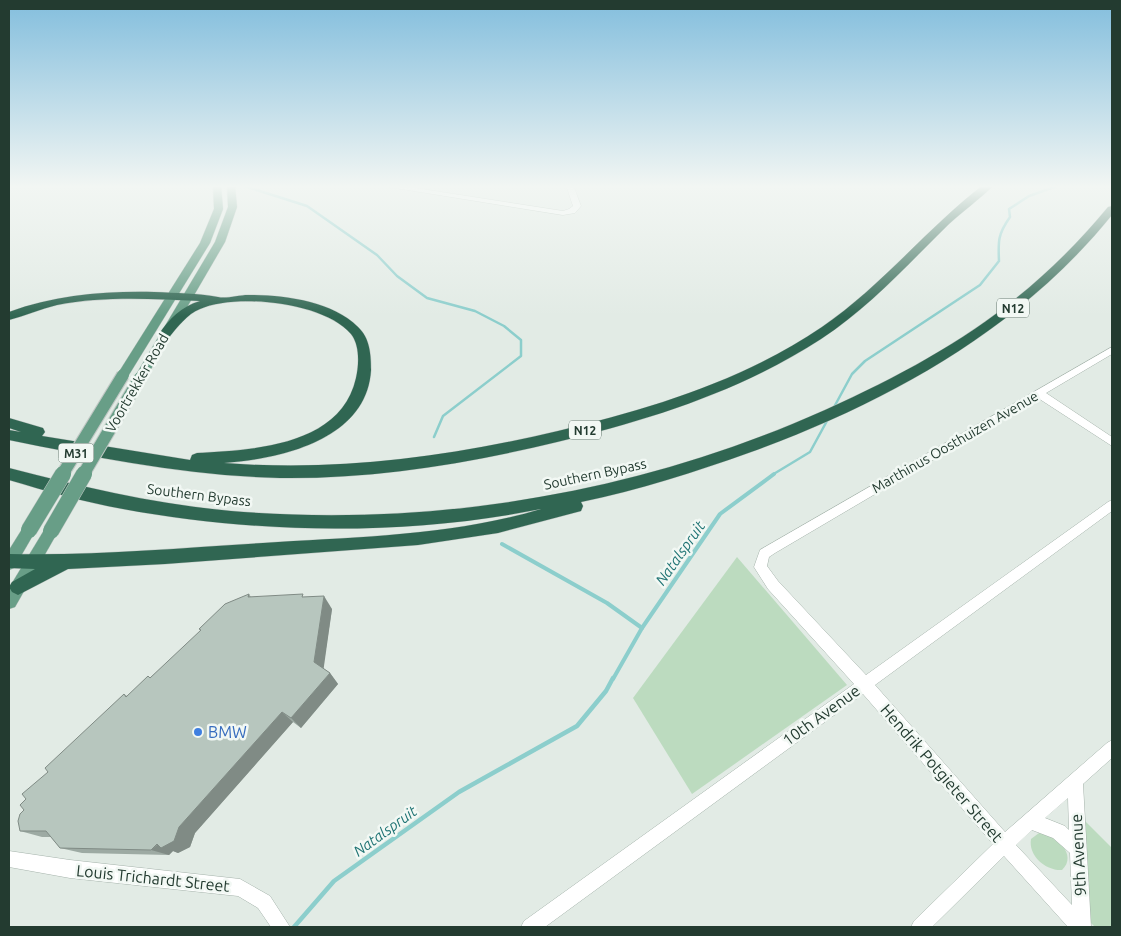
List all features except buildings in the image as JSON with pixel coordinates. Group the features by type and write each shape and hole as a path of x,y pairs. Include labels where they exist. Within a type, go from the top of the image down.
{"highway":[{"name":"Southern Bypass","path":"9,435 108,454 165,462 240,470 295,472 366,470 434,462 498,450 602,426 658,409 743,376 817,336 877,290 938,229"},
{"name":"Southern Bypass","path":"9,474 136,505 261,520 348,522 438,517 524,507 594,495 640,484 751,448 840,411 894,384 978,334 1015,307 1065,263 1096,229"},
{"path":"9,316 33,306 62,299 187,296 305,304 330,313 355,331 364,351 363,380 359,393 340,418 324,430 284,448 260,453 165,462"},
{"path":"165,334 181,315 201,304 242,300"},
{"path":"9,423 108,454"},
{"path":"9,562 82,561 325,546 417,537 543,517 640,484"},
{"path":"18,587 52,569 82,561"}],"main road":[{"name":"Voortrekker Road","path":"9,562 213,229"},
{"name":"Voortrekker Road","path":"9,602 220,242 226,229"}],"street":[{"name":"Marthinus Oosthuizen Avenue","path":"797,533 1112,350"},
{"path":"1039,393 1112,442"},
{"name":"10th Avenue","path":"530,927 1112,504"},
{"name":"Hendrik Potgieter Street","path":"797,533 764,554 760,567 778,592 864,684 1004,844 1081,927"},
{"name":"9th Avenue","path":"920,927 1004,844 1112,748"},
{"name":"9th Avenue","path":"1075,782 1081,927"},
{"path":"1031,821 1060,832 1078,850"},
{"name":"Louis Trichardt Street","path":"9,859 70,869 240,888 264,902 281,927"}],"green space":[{"path":"737,557 847,685 692,794 633,698"},
{"path":"1079,815 1112,848 1112,927 1095,927 1086,918"},
{"path":"1039,833 1052,837 1063,846 1068,858 1062,870 1050,868 1035,857 1032,851 1031,839"}],"waterway":[{"path":"339,229 377,255 397,276 427,298 475,311 504,326 521,340 521,356 443,416 434,437"},
{"name":"Natalspruit","path":"833,409 852,374 865,361 980,285 999,261 1000,238 1003,229"},
{"name":"Natalspruit","path":"772,475 810,452 828,419"},
{"name":"Natalspruit","path":"642,628 720,514 774,474"},
{"path":"502,544 607,603 642,628"},
{"name":"Natalspruit","path":"613,679 642,628"},
{"name":"Natalspruit","path":"294,927 334,881 459,792 577,726 606,691 613,678"}],"place":[{"name":"BMW","path":"198,732"}]}
